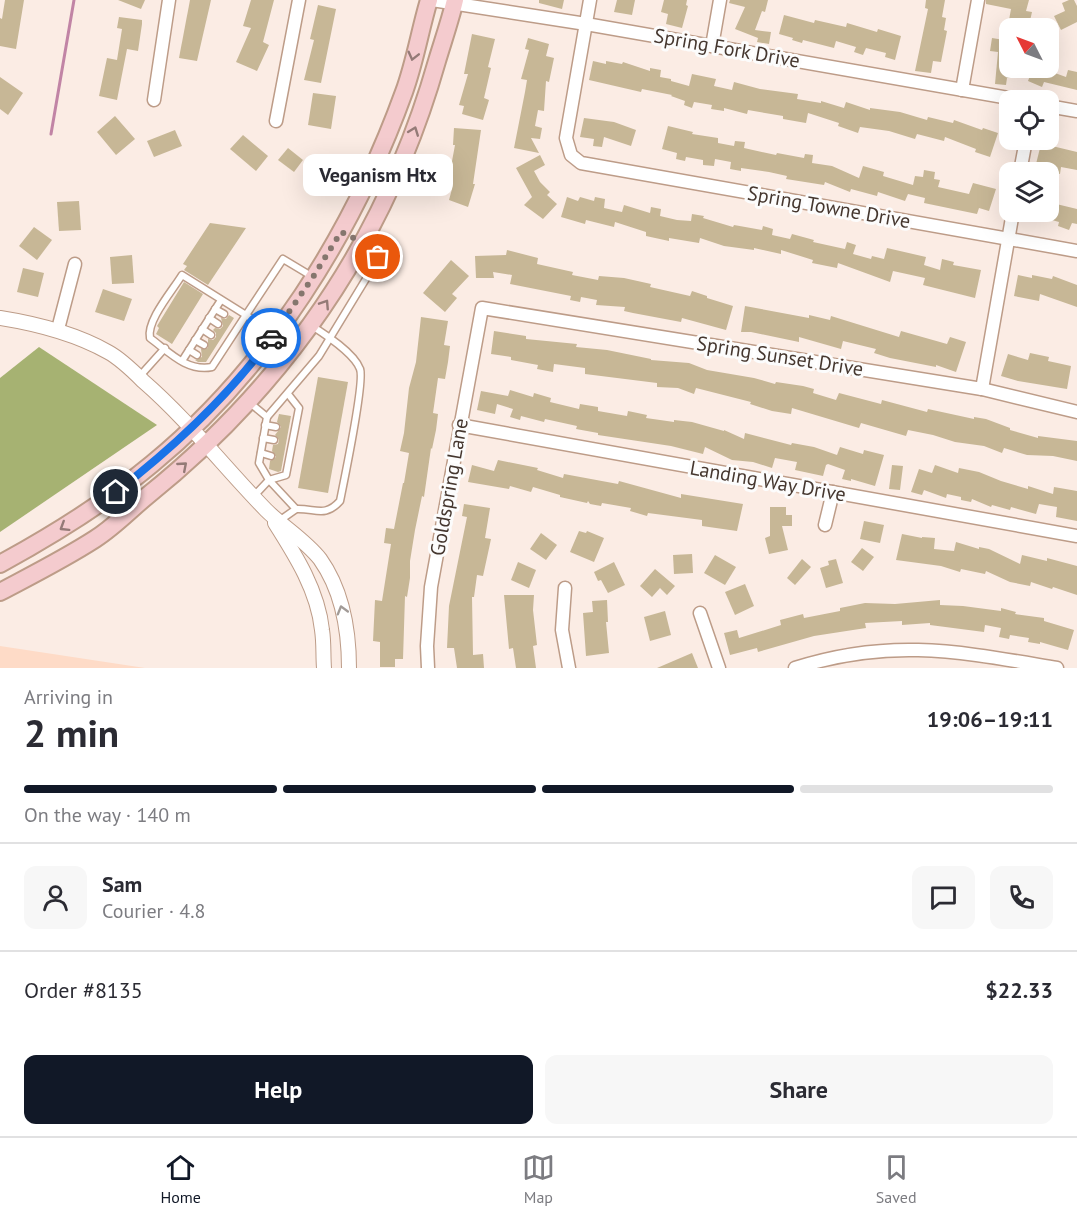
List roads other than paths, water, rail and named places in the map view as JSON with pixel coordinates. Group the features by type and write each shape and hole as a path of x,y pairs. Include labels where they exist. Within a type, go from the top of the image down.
{"main road":[{"path":"0,564 39,543 116,492 153,463 229,389 274,334 341,232 379,154 405,90 431,0"},
{"path":"0,592 49,567 97,538 207,445 279,367 311,325 363,243 392,183 433,78 454,2"},
{"path":"341,232 363,243"},
{"path":"39,543 49,567"}],"street":[{"path":"154,100 169,0"},
{"path":"276,121 299,0"},
{"name":"Spring Fork Drive","path":"431,0 586,24 999,96"},
{"path":"586,24 590,0"},
{"path":"712,46 720,0"},
{"path":"962,90 978,0"},
{"name":"Spring Towne Drive","path":"586,24 566,138 571,155 581,163 1077,251"},
{"path":"1059,108 1077,111"},
{"path":"982,389 1011,222"},
{"path":"58,329 75,264"},
{"name":"Spring Sunset Drive","path":"482,308 982,389 1077,412"},
{"name":"Goldspring Lane","path":"428,668 427,646 431,587 482,308"},
{"path":"0,318 58,329 110,353 192,427 268,511 301,539 320,560 334,586 344,614 349,644 349,668"},
{"name":"Landing Way Drive","path":"459,425 1077,536"},
{"path":"825,525 833,492"},
{"path":"268,511 298,558 315,595 322,628 324,668"},
{"path":"565,588 562,630 569,668"},
{"path":"700,613 719,668"},
{"path":"795,668 840,662 885,650 927,649 963,652 1058,668"}],"lane":[{"path":"311,325 330,339 354,359 362,375 340,501 333,510 321,512 296,509 269,480 259,463 267,417 319,356 330,339 378,257 377,252 363,243"},
{"path":"274,334 246,315 182,275 151,323 149,332 150,338 187,365 202,369 210,363 230,332 240,325 246,315 284,258 313,277"},
{"path":"182,361 221,300"},
{"path":"215,309 224,315"},
{"path":"209,318 218,324"},
{"path":"233,321 240,325"},
{"path":"202,329 211,334"},
{"path":"195,340 204,345"},
{"path":"139,377 165,348"},
{"path":"189,350 197,355"},
{"path":"254,496 269,480 286,475 291,430 299,408 288,394"},
{"path":"249,401 267,417"},
{"path":"265,425 276,427"},
{"path":"263,438 274,440"},
{"path":"261,453 271,456"},
{"path":"279,521 296,509"}],"waterway":[{"path":"51,134 74,0"}],"place":[{"name":"Veganism Htx","path":"378,257"}]}
